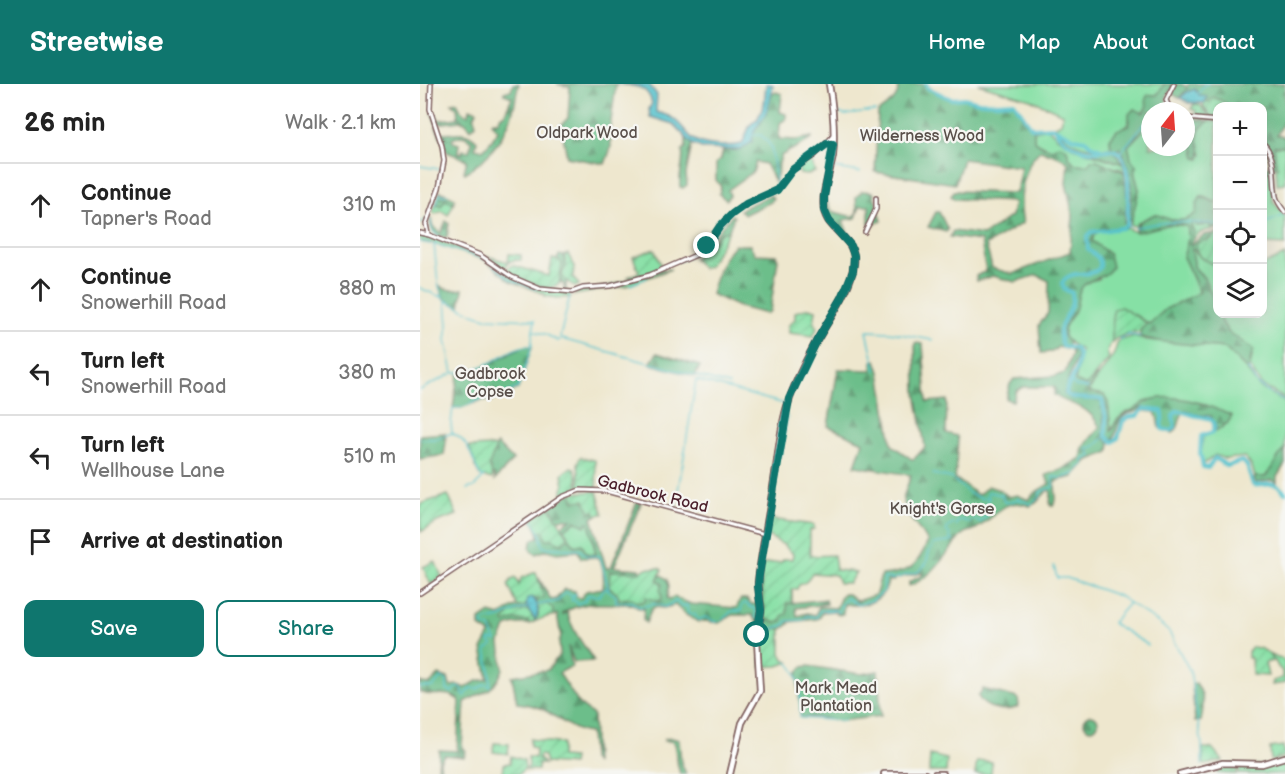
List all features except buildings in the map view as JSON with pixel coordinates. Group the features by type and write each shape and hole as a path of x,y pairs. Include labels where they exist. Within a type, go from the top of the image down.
{"street":[{"path":"420,233 425,228 439,188 444,161 442,146 430,109 430,84"},
{"path":"730,774 742,723 760,691 757,635 761,610 758,582 789,399 817,340 842,298 853,271 854,256 851,246 829,221 824,210 830,144 833,136 830,84"},
{"path":"1167,102 1174,84"},
{"path":"1195,119 1213,121"},
{"path":"420,233 480,255 512,277 540,289 565,292 610,286 650,275 696,255 705,248 720,226 732,214 746,204 777,190 792,170 830,144"},
{"path":"1267,147 1272,159 1276,195 1285,212"},
{"path":"865,232 876,209 876,198 870,199"},
{"path":"425,228 429,235"},
{"name":"Gadbrook Road","path":"420,593 562,497 579,490 606,491 766,534"},
{"path":"1180,774 1223,762 1262,764 1285,757"},
{"path":"884,774 925,774"},
{"path":"935,774 943,774"}],"green space":[{"path":"513,84 519,84 507,127 490,153 465,173 467,160 447,152 436,127 440,132 468,134 477,141 475,148 483,150 498,130 491,123 498,121 501,115 504,115 512,97 504,92 511,90","holes":["466,137 472,142 469,151 463,150 461,154 458,151 459,144 453,142 452,139"]},
{"name":"Oldpark Wood","path":"557,84 616,84 610,129 611,148 605,164 567,157 561,125 568,118 570,87"},
{"name":"Wilderness Wood","path":"897,84 923,84 951,99 964,98 997,103 1014,102 1034,131 1034,140 1044,147 1052,149 1060,145 1067,149 1069,157 1075,164 1088,165 1091,160 1097,160 1124,172 1127,200 1124,222 1127,228 1098,232 1094,235 1092,241 1109,254 1112,267 1106,274 1089,281 1080,290 1075,310 1064,331 1063,336 1069,342 1066,349 1058,347 1052,352 1041,353 1039,325 1048,313 1049,281 1037,275 1015,282 993,276 977,281 976,276 986,271 981,241 950,237 953,231 984,235 1011,216 1014,202 955,199 951,196 954,191 1016,193 1021,167 963,159 955,184 875,172 878,112 893,101 898,89","holes":["1041,150 1062,158 1068,163 1066,183 1073,216 1070,252 1012,274 992,268 986,245 1023,223 1021,204 1023,184 1029,165"]},
{"path":"978,84 1165,84 1157,95 1149,95 1148,102 1141,102 1141,115 1110,139 1111,148 1087,147 1066,138 1055,126 1061,123 1063,114 1030,99"},
{"path":"1165,84 1173,84 1166,102 1146,102 1148,95 1157,95"},
{"path":"1175,84 1187,87 1189,84 1285,84 1285,119 1277,135 1285,137 1285,146 1274,146 1276,166 1267,172 1267,166 1270,165 1267,153 1267,102 1213,103 1206,101 1207,97 1199,95 1195,89 1179,98 1170,92"},
{"path":"776,92 782,94 780,112 786,114 786,119 780,123 779,139 796,140 812,137 812,139 782,155 774,181 765,164 756,162 753,172 728,190 730,195 726,200 719,194 721,187 716,180 716,163 721,159 723,150 739,150 754,131 772,94"},
{"path":"1214,97 1223,102 1213,102 1213,119 1203,106 1206,101 1209,102"},
{"path":"457,102 466,114 469,115 470,108 477,111 474,117 476,124 471,129 461,121 436,124 432,113 436,114 439,120 458,118 457,108 452,103"},
{"path":"1195,104 1200,105 1211,119 1195,117"},
{"path":"1134,109 1141,112 1141,132 1128,146 1131,159 1137,166 1134,172 1139,190 1131,222 1129,221 1131,184 1128,166 1121,150 1111,148 1110,139 1117,130 1129,125 1129,114"},
{"path":"1195,119 1209,121 1198,131 1197,138 1201,152 1200,159 1196,158"},
{"path":"1213,122 1213,201 1201,196 1196,213 1186,219 1171,219 1155,214 1138,222 1136,226 1130,225 1139,190 1128,146 1141,132 1141,156 1195,156 1195,153 1196,158 1202,155 1198,135 1204,124"},
{"path":"1048,128 1074,148 1123,164 1124,172 1119,168 1075,164 1066,156 1034,140 1034,131"},
{"path":"686,138 692,144 686,174 687,185 683,188 680,187 680,178 682,151 686,147"},
{"path":"1274,145 1285,146 1285,183 1277,184 1276,169 1278,166 1276,166"},
{"path":"1112,151 1123,164 1089,152"},
{"path":"811,160 815,172 807,175 800,174 797,168"},
{"path":"1272,170 1273,201 1285,216 1285,245 1267,244 1267,172"},
{"path":"440,191 455,198 454,203 445,200 441,206 436,203"},
{"path":"862,191 873,192 882,221 875,222 875,225 869,224 869,206 860,206 856,218 843,220 850,239 827,216 825,197 831,211 853,217 857,212 856,197"},
{"path":"770,195 773,198 771,202 745,214 740,210"},
{"path":"1201,196 1213,201 1213,228 1208,224 1197,226 1194,222 1191,226 1194,232 1191,245 1204,235 1213,234 1213,236 1209,239 1200,257 1192,248 1194,267 1204,278 1213,298 1213,318 1219,318 1228,332 1254,350 1250,367 1246,369 1225,348 1163,342 1140,337 1140,330 1147,323 1150,324 1166,309 1200,292 1183,257 1188,242 1187,226 1173,224 1135,232 1136,228 1142,220 1155,214 1180,221 1196,213"},
{"path":"445,199 454,203 448,215 442,211 435,214 433,212 436,203 441,206"},
{"path":"936,212 939,212 948,230 946,232 928,227"},
{"path":"732,215 734,217 728,232 722,232 707,250 720,229"},
{"path":"431,218 432,225 441,233 446,221 449,223 447,237 434,232 430,222"},
{"path":"1194,222 1201,226 1208,224 1213,230 1197,235 1192,242 1191,226"},
{"path":"1167,224 1187,226 1188,242 1183,257 1200,293 1166,309 1149,324 1135,315 1114,309 1112,341 1107,352 1109,358 1086,386 1075,381 1081,350 1065,340 1064,331 1075,310 1080,289 1088,282 1099,279 1109,254 1092,241 1094,235 1098,232 1127,228 1141,231"},
{"path":"722,232 728,232 709,266 702,268 694,258 707,250"},
{"path":"420,235 479,256 525,282 541,288 569,293 571,297 545,296 545,294 511,281 485,260 420,241"},
{"path":"1213,236 1213,264 1200,257 1196,250 1197,243"},
{"path":"734,245 750,245 755,254 776,255 778,259 770,311 766,314 739,307 711,294 722,262"},
{"path":"1192,248 1202,259 1213,264 1213,298 1204,278 1194,267"},
{"path":"654,249 663,268 632,278 628,277 639,272 633,257"},
{"path":"509,254 521,255 521,260 510,261 504,268 487,256 508,262"},
{"path":"568,254 574,266 573,277 579,285 575,287 564,279 562,274 566,266 564,256"},
{"path":"559,255 564,256 565,259 568,282 566,290 564,290 564,284 561,283 562,264 557,260"},
{"path":"1285,255 1285,399 1261,385 1250,367 1253,350 1228,332 1219,318 1267,318 1267,263"},
{"path":"552,259 559,260 562,264 559,284 548,289 513,276 506,271 512,265 549,276"},
{"path":"671,269 626,286 574,295 577,291 601,288"},
{"path":"439,285 450,290 463,289 460,307 444,299"},
{"path":"1121,307 1147,323 1140,333 1127,334 1115,339 1113,343 1113,313 1114,309"},
{"path":"809,308 816,310 814,323 817,328 813,336 789,333 788,326 795,319 795,312"},
{"path":"1134,336 1147,340 1225,348 1246,369 1259,387 1285,402 1285,448 1265,477 1255,477 1245,457 1225,459 1215,455 1204,464 1201,455 1203,437 1221,429 1231,416 1202,403 1174,398 1148,400 1134,410 1125,413 1116,421 1111,431 1108,403 1104,395 1090,393 1090,389 1114,354 1118,341"},
{"name":"Knight's Gorse","path":"915,343 923,344 927,402 947,400 946,433 957,436 958,440 955,478 978,495 988,486 1000,490 1009,497 1017,495 1029,500 1034,493 1049,484 1046,475 1061,470 1081,458 1083,447 1100,427 1084,409 1054,395 1054,387 1023,387 1016,391 1013,401 1006,399 1010,384 1014,379 1055,376 1065,373 1072,354 1071,349 1077,355 1064,394 1073,399 1102,403 1105,439 1110,442 1109,452 1087,461 1073,477 1059,480 1055,484 1056,499 1053,506 1050,504 1051,492 1048,490 1036,503 1030,506 1020,503 1006,506 981,526 963,534 932,571 918,582 909,586 909,582 923,575 921,573 893,581 888,580 885,590 879,597 865,604 844,604 843,614 839,615 834,611 822,612 817,619 789,622 781,630 776,628 772,632 759,632 760,585 763,589 765,618 768,621 787,600 792,588 792,603 826,599 827,604 796,608 797,616 807,613 815,615 819,607 836,608 842,594 848,594 857,601 875,595 882,575 906,570 912,567 920,557 928,541 907,514 903,498 911,475 855,466 863,442 828,426 838,369 872,370 872,362 876,360 892,445 913,460 925,447 916,393"},
{"name":"Gadbrook Copse","path":"526,346 532,347 518,389 491,401 482,400 461,408 453,408 458,375 487,365"},
{"path":"657,353 700,366 695,376 650,364"},
{"path":"1079,364 1075,381 1086,386 1098,376 1090,392 1104,395 1108,403 1111,431 1122,416 1145,402 1155,399 1189,400 1232,416 1227,424 1216,430 1211,416 1193,414 1185,410 1173,433 1159,428 1155,412 1145,411 1143,407 1123,417 1114,438 1110,439 1107,435 1104,401 1068,394 1067,390"},
{"path":"445,433 444,455 420,459 420,435"},
{"path":"497,444 513,460 495,480 495,475 479,466 475,467 475,463 490,461"},
{"path":"469,447 496,447 489,465 492,479 480,476"},
{"path":"1285,448 1285,464 1277,477 1277,483 1273,480 1256,483 1255,477 1265,477"},
{"path":"580,457 595,460 597,488 580,488 578,463"},
{"path":"571,467 574,468 577,476 578,487 562,495 564,486 562,474"},
{"path":"597,491 603,514 597,515 595,511 590,512 585,500 574,501 571,493"},
{"path":"571,493 586,502 597,515 592,518 606,568 611,567 637,502 641,503 614,567 640,569 641,572 610,571 624,597 644,601 646,597 662,598 660,590 662,584 657,580 661,575 667,579 669,586 667,598 669,599 674,597 691,604 736,608 741,599 747,599 751,604 759,604 760,615 757,623 752,615 732,615 719,623 698,622 675,605 664,608 654,607 646,623 643,620 644,608 638,608 633,604 589,604 563,613 563,615 567,612 575,632 594,661 574,662 568,646 572,666 559,673 579,704 593,715 595,764 592,759 590,733 572,728 540,708 517,703 512,676 548,670 560,654 561,637 557,614 553,616 547,605 538,605 536,602 543,597 539,578 551,600 556,599 564,589 575,591 577,597 581,598 586,591 603,588 602,567 597,557 581,558 578,551 557,553 547,550 536,554 531,551 533,539 539,537 538,532 544,530 552,539 569,538 575,546 582,544 587,555 596,554 589,522 585,526 575,521 564,530 561,526 571,519 557,519 550,507"},
{"path":"448,495 457,515 437,522 421,532 420,504"},
{"path":"550,507 569,538 561,543 546,539 544,531 538,532 532,519"},
{"path":"770,519 814,525 814,529 810,530 810,556 834,555 836,570 856,572 849,583 839,583 836,575 812,573 806,582 799,585 797,589 792,589 792,603 787,603 787,614 783,615 782,620 777,623 765,618 762,564 792,559 793,554 784,545 768,536"},
{"path":"575,521 589,522 596,555 581,551 573,544 564,530"},
{"path":"435,561 442,577 431,585 423,567"},
{"path":"646,568 662,570 657,580 662,584 660,590 662,598 658,601 646,597 644,601 638,603 629,598 618,600 619,596 609,586 610,571 641,572"},
{"path":"536,572 544,598 536,602 534,598 528,598 526,606 518,607 508,585 516,578 519,585 521,578"},
{"path":"547,604 553,609 553,616 529,624 528,621 513,620 505,623 504,621 511,613 528,610 534,619 538,616 538,605"},
{"path":"526,606 528,610 511,613 513,620 528,621 529,624 515,624 506,627 500,643 503,669 498,680 490,689 465,702 462,746 466,751 464,757 444,755 440,761 441,774 438,774 439,750 457,751 460,701 450,695 430,695 420,692 420,681 430,684 439,675 448,678 450,686 458,685 465,688 477,681 488,679 482,649 490,634 480,627 480,620 490,613 500,616 512,608"},
{"path":"777,628 781,630 781,653 789,662 778,666 761,667 759,632 772,632"},
{"path":"1252,647 1267,652 1273,661 1265,663 1268,676 1252,675 1251,658 1248,658 1248,652"},
{"path":"1270,655 1285,661 1285,683 1272,685 1273,681 1282,678 1282,671"},
{"name":"Mark Mead Plantation","path":"802,667 862,674 878,671 881,716 840,721 813,717 801,718 797,674"},
{"path":"1196,683 1201,692 1203,706 1201,721 1195,722 1192,684"},
{"path":"983,689 1018,698 1019,706 1002,710 990,707 978,696"},
{"path":"1091,715 1096,717 1098,722 1096,727 1091,729 1086,727 1084,722 1086,717"},
{"path":"530,739 562,744 561,757 573,758 572,765 546,763 544,756 539,755 538,758 544,764 538,764 538,770 526,770 529,766 528,757 535,758 536,753 535,748 530,747"},
{"path":"664,739 679,740 681,762 686,774 680,774 675,744 671,741 664,741"},
{"path":"494,743 509,744 508,754 493,752"},
{"path":"1283,746 1285,756 1271,761 1270,748"},
{"path":"1203,748 1212,748 1223,761 1205,765"},
{"path":"930,755 947,759 946,772 929,772"},
{"path":"511,756 524,760 525,768 519,774 503,774 504,764 510,763"},
{"path":"1285,759 1285,774 1238,774 1241,765 1267,765"},
{"path":"977,762 992,762 991,774 975,774"},
{"path":"1236,763 1238,766 1236,774 1217,773 1217,766"}],"water":[{"path":"615,84 649,84 657,95 656,112 673,118 695,140 723,146 742,144 750,125 758,118 764,104 766,84 773,85 767,110 754,132 752,142 740,150 704,149 692,144 673,124 650,117 649,109 652,103 647,92 638,87"},
{"path":"1195,89 1199,95 1207,97 1205,103 1187,102 1180,98"},
{"path":"531,597 538,608 535,620 526,606 527,599"}],"waterway":[{"path":"926,84 928,88 951,99 964,98 997,103 1014,102 1032,128 1052,127 1074,138 1086,140 1089,144 1103,150"},
{"path":"1198,94 1204,85 1208,84"},
{"path":"864,112 875,111"},
{"path":"835,112 845,115 862,113"},
{"path":"1120,153 1141,127"},
{"path":"1054,128 1062,138 1078,148 1091,151 1116,151 1123,159 1128,176 1127,225 1122,228 1091,232 1087,238 1088,249 1097,256 1100,265 1098,269 1092,273 1069,276 1062,283 1064,289 1072,293 1072,300 1060,331 1060,339 1063,347 1075,348 1079,355 1076,371 1066,394 1074,398 1102,400 1106,418 1106,436 1113,442 1118,438 1123,421 1137,416 1144,409 1162,411 1162,429 1171,431 1175,428 1173,416 1177,411 1211,420 1214,424 1213,432 1201,436 1200,453 1203,467 1208,468 1215,458 1227,466 1242,461 1247,466 1253,485 1273,484 1285,493"},
{"path":"752,135 761,135 771,146 777,187"},
{"path":"420,166 439,169"},
{"path":"834,168 860,172"},
{"path":"436,205 439,194 445,195"},
{"path":"1267,222 1283,216"},
{"path":"420,223 426,219"},
{"path":"431,220 432,230 438,237"},
{"path":"1134,228 1165,223 1213,224"},
{"path":"420,242 431,244"},
{"path":"484,259 434,244 438,283 443,299 486,318 535,320 533,331 558,341 561,339"},
{"path":"678,261 688,257"},
{"path":"493,265 510,279 536,289"},
{"path":"630,285 647,278"},
{"path":"420,288 441,297"},
{"path":"560,337 570,295"},
{"path":"446,302 448,325 446,340 453,373"},
{"path":"452,433 453,408 461,408 482,399 491,400 518,388 531,350 533,331"},
{"path":"876,370 867,331 890,332 932,340"},
{"path":"1119,339 1129,335 1140,336"},
{"path":"562,339 729,385"},
{"path":"453,373 477,368 512,350 529,346"},
{"path":"1248,369 1258,385 1272,394"},
{"path":"420,390 451,374"},
{"path":"686,443 696,380 785,404"},
{"path":"1071,381 1075,386 1088,388"},
{"path":"1274,395 1285,401"},
{"path":"780,456 787,417"},
{"path":"420,439 436,439 452,433 463,441 470,451 480,476 484,477 474,487 467,489"},
{"path":"762,623 770,630 784,625 787,621 804,620 807,616 817,617 819,611 839,612 847,598 858,605 873,600 884,591 884,578 893,579 918,572 926,564 934,544 953,541 947,528 963,520 970,523 972,519 981,522 989,506 988,492 1002,495 1006,502 1018,499 1031,504 1040,497 1040,492 1053,487 1053,477 1062,478 1076,473 1084,465 1083,460 1092,456 1087,448 1094,447 1106,436"},
{"path":"675,508 686,445"},
{"path":"933,474 951,478 970,494 983,499 984,497 989,498"},
{"path":"532,519 540,533 543,547 580,550 587,556 600,556 609,591"},
{"path":"1054,566 1057,578 1067,578 1119,596 1169,632 1190,671 1202,745 1202,765"},
{"path":"537,605 558,601 566,592 571,596 576,594 571,600 576,601 577,604 584,601 588,595 599,596 605,588 616,596 616,602 631,602 640,607 654,604 665,607 676,601 681,607 687,605 688,614 695,614 698,620 706,617 715,622 721,621 732,611 741,611 745,603 756,610 755,617 758,619"},
{"path":"1129,603 1112,623 1148,645"},
{"path":"420,687 433,687 442,677 447,681 447,690 452,692 455,688 460,687 465,696 470,688 477,689 485,684 490,686 486,650 493,645 489,642 490,640 496,641 490,628 483,626 482,623 527,608"},
{"path":"786,661 798,679 800,718 845,721"}],"route":[{"path":"707,246 720,226 732,214 746,204 777,190 796,166 827,144 833,145 832,162 826,182 824,210 829,221 851,246 855,261 842,298 817,340 789,399 759,575 761,610 757,635"}]}
